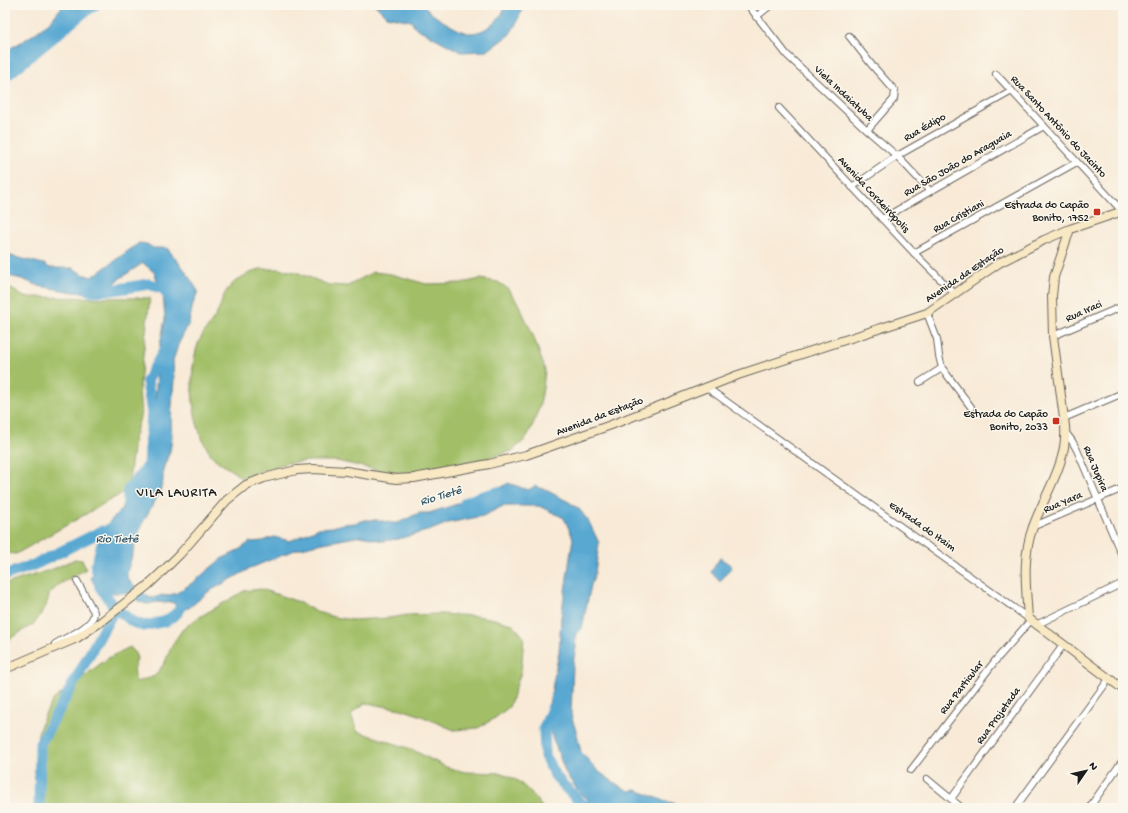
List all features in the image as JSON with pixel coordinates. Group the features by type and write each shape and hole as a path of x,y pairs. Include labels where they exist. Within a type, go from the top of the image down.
{"street":[{"name":"Viela Indaiatuba","path":"748,5 787,55 897,156 930,191"},
{"path":"756,17 771,5"},
{"path":"849,36 895,91 894,99 867,130"},
{"name":"Rua Santo Antônio do Jacinto","path":"996,74 1123,211"},
{"name":"Rua Édipo","path":"852,187 897,156 1012,91"},
{"name":"Avenida Cordeirópolis","path":"778,108 914,253 955,294"},
{"name":"Rua São João do Araguaia","path":"882,219 1044,126"},
{"name":"Rua Cristiani","path":"914,253 1077,162"},
{"name":"Avenida da Estação","path":"5,669 91,630 147,586 180,554 227,500 246,485 264,478 297,470 313,469 346,471 396,478 414,478 526,456 577,438 706,387 768,365 928,313 999,263 1044,240 1070,229 1123,211"},
{"path":"1070,229 1054,277 1052,296 1053,336 1066,433 1059,466 1032,527 1025,574 1032,621 1123,583"},
{"name":"Rua Iraci","path":"1053,336 1123,306"},
{"path":"928,313 937,339 938,356 942,368 972,407"},
{"path":"920,382 942,368"},
{"name":"Estrada do Itaim","path":"706,387 1064,644 1123,689"},
{"path":"1064,418 1123,393"},
{"name":"Rua Jupira","path":"1066,433 1077,450 1123,558"},
{"name":"Rua Yara","path":"1032,527 1123,488"},
{"path":"49,649 91,623 94,617 94,612 77,581"},
{"name":"Rua Particular","path":"911,770 995,661 1032,621"},
{"name":"Rua Projetada","path":"951,799 1064,644"},
{"path":"1015,808 1109,679"},
{"path":"1089,808 1123,760"},
{"path":"927,779 962,808"}],"green space":[{"path":"260,269 278,269 296,272 329,285 348,286 373,272 391,274 426,284 463,283 480,279 498,282 507,288 518,303 533,335 545,370 540,405 526,439 512,451 489,458 416,473 386,472 337,461 310,461 287,463 241,478 215,459 205,445 195,417 192,386 193,371 199,341 217,313 227,290 239,279"},
{"path":"5,285 24,297 150,298 139,390 141,414 134,439 128,490 16,554 5,553"},
{"path":"75,559 82,560 86,569 60,584 50,593 46,606 35,623 5,642 5,584 53,569"},
{"path":"261,589 296,601 317,612 352,620 389,618 407,615 441,614 477,616 512,624 524,637 521,672 509,707 495,718 478,728 454,730 401,709 365,703 351,714 357,731 411,749 446,767 465,772 502,773 518,781 531,793 543,808 39,808 42,774 36,751 38,733 44,716 53,700 108,658 130,647 134,651 137,658 134,668 136,682 155,676 165,662 172,645 182,630 196,619 244,591"}],"water":[{"path":"65,5 99,5 66,25 51,38 37,45 16,62 5,75 5,51 41,29"},
{"path":"375,5 424,5 437,17 455,28 468,33 474,33 486,29 492,25 504,11 506,5 522,5 522,10 509,35 487,51 461,52 416,28 411,21 386,16"},
{"name":"Rio Tietê","path":"139,243 147,244 153,248 167,248 184,269 198,291 193,304 189,323 178,345 173,361 174,380 171,418 172,438 170,451 163,469 163,481 159,494 144,520 136,539 127,572 127,578 150,598 162,595 166,596 177,593 195,581 221,559 236,552 250,542 263,541 274,537 290,541 319,528 356,523 365,520 398,523 419,513 429,513 483,496 508,483 528,490 535,486 546,490 569,502 580,510 589,522 599,543 595,573 582,628 575,636 576,647 573,664 571,715 581,752 598,771 629,791 637,790 665,801 696,808 603,808 593,804 578,791 566,774 546,720 559,652 561,617 573,538 564,518 539,506 503,506 483,516 448,523 431,530 398,539 383,541 361,536 295,550 253,567 208,592 189,608 180,609 172,602 157,602 148,604 139,602 129,593 111,593 102,591 98,588 91,577 99,576 103,556 98,538 103,528 122,509 128,490 142,478 152,454 158,355 165,319 163,294 154,272 143,263 119,279 110,289 95,293 73,292 39,286 5,274 5,250 11,256 44,264 50,268 73,268 82,274 92,277"},
{"path":"720,558 732,566 720,582 711,572"}],"waterway":[{"name":"Rio Tietê","path":"5,77 83,13 95,5"},
{"name":"Rio Tietê","path":"90,291 113,290 149,284 164,289 169,297"},
{"name":"Rio Tietê","path":"128,505 128,490 149,465 152,412 147,381 165,349"},
{"name":"Rio Tietê","path":"465,503 479,497 498,492"},
{"path":"5,575 34,565 102,531"},
{"name":"Rio Tietê","path":"105,534 96,565 100,587 115,608 133,622 144,626 166,621 177,613 187,596"},
{"path":"39,808 40,744 114,610"},
{"name":"Rio Tietê","path":"552,708 544,728 545,756 554,774 563,785 582,804 596,808"}],"place":[{"name":"Estrada do Capão Bonito, 1752","path":"1097,212"},
{"name":"Estrada do Capão Bonito, 2033","path":"1056,421"}],"district":[{"name":"VILA LAURITA","path":"177,493"}]}
